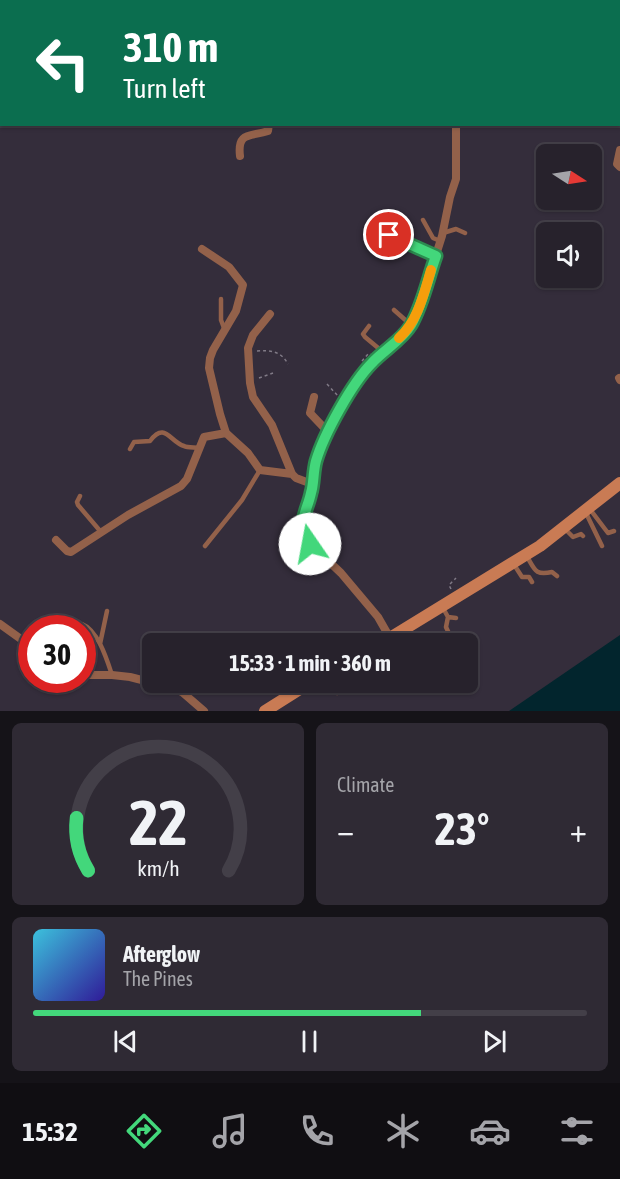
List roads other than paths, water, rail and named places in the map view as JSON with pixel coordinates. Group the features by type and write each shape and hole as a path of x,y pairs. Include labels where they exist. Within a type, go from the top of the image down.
{"street":[{"path":"240,156 241,141 245,137 268,131 269,126"},
{"path":"383,633 378,616 328,559 307,541 302,526 316,461 344,404 366,370 411,325 442,237 456,179 456,126"},
{"path":"620,150 617,164 620,167"},
{"path":"202,249 229,267 243,285 236,311 210,358 209,368 226,433 248,453 260,470 292,474"},
{"path":"270,314 253,335 248,348 253,397 272,425 292,474 312,484"},
{"path":"314,397 310,413 329,433"},
{"path":"56,540 71,552 184,483 207,435 226,433"},
{"path":"398,633 526,555 620,483"},
{"path":"0,624 18,636"},
{"path":"96,675 130,677 179,690 204,711"},
{"path":"265,711 294,693"}],"lane":[{"path":"423,220 433,238 442,237 456,229 465,233"},
{"path":"372,226 385,228 390,237 436,256"},
{"path":"221,300 221,320 225,331"},
{"path":"394,310 411,325"},
{"path":"369,326 363,334 364,337 383,352"},
{"path":"130,449 136,441 150,441 161,433 167,433 181,445 200,448"},
{"path":"205,546 242,500 260,470"},
{"path":"80,496 78,505 101,532"},
{"path":"587,510 608,532 614,531"},
{"path":"587,510 602,546"},
{"path":"564,528 573,537 581,534 583,536"},
{"path":"307,541 317,535"},
{"path":"526,555 537,572 544,574 552,572 557,576"},
{"path":"304,568 328,559"},
{"path":"513,563 522,577 529,578 532,582"},
{"path":"442,606 448,617 449,633"},
{"path":"100,644 107,611"},
{"path":"448,617 456,618"},
{"path":"96,639 112,675"}]}
